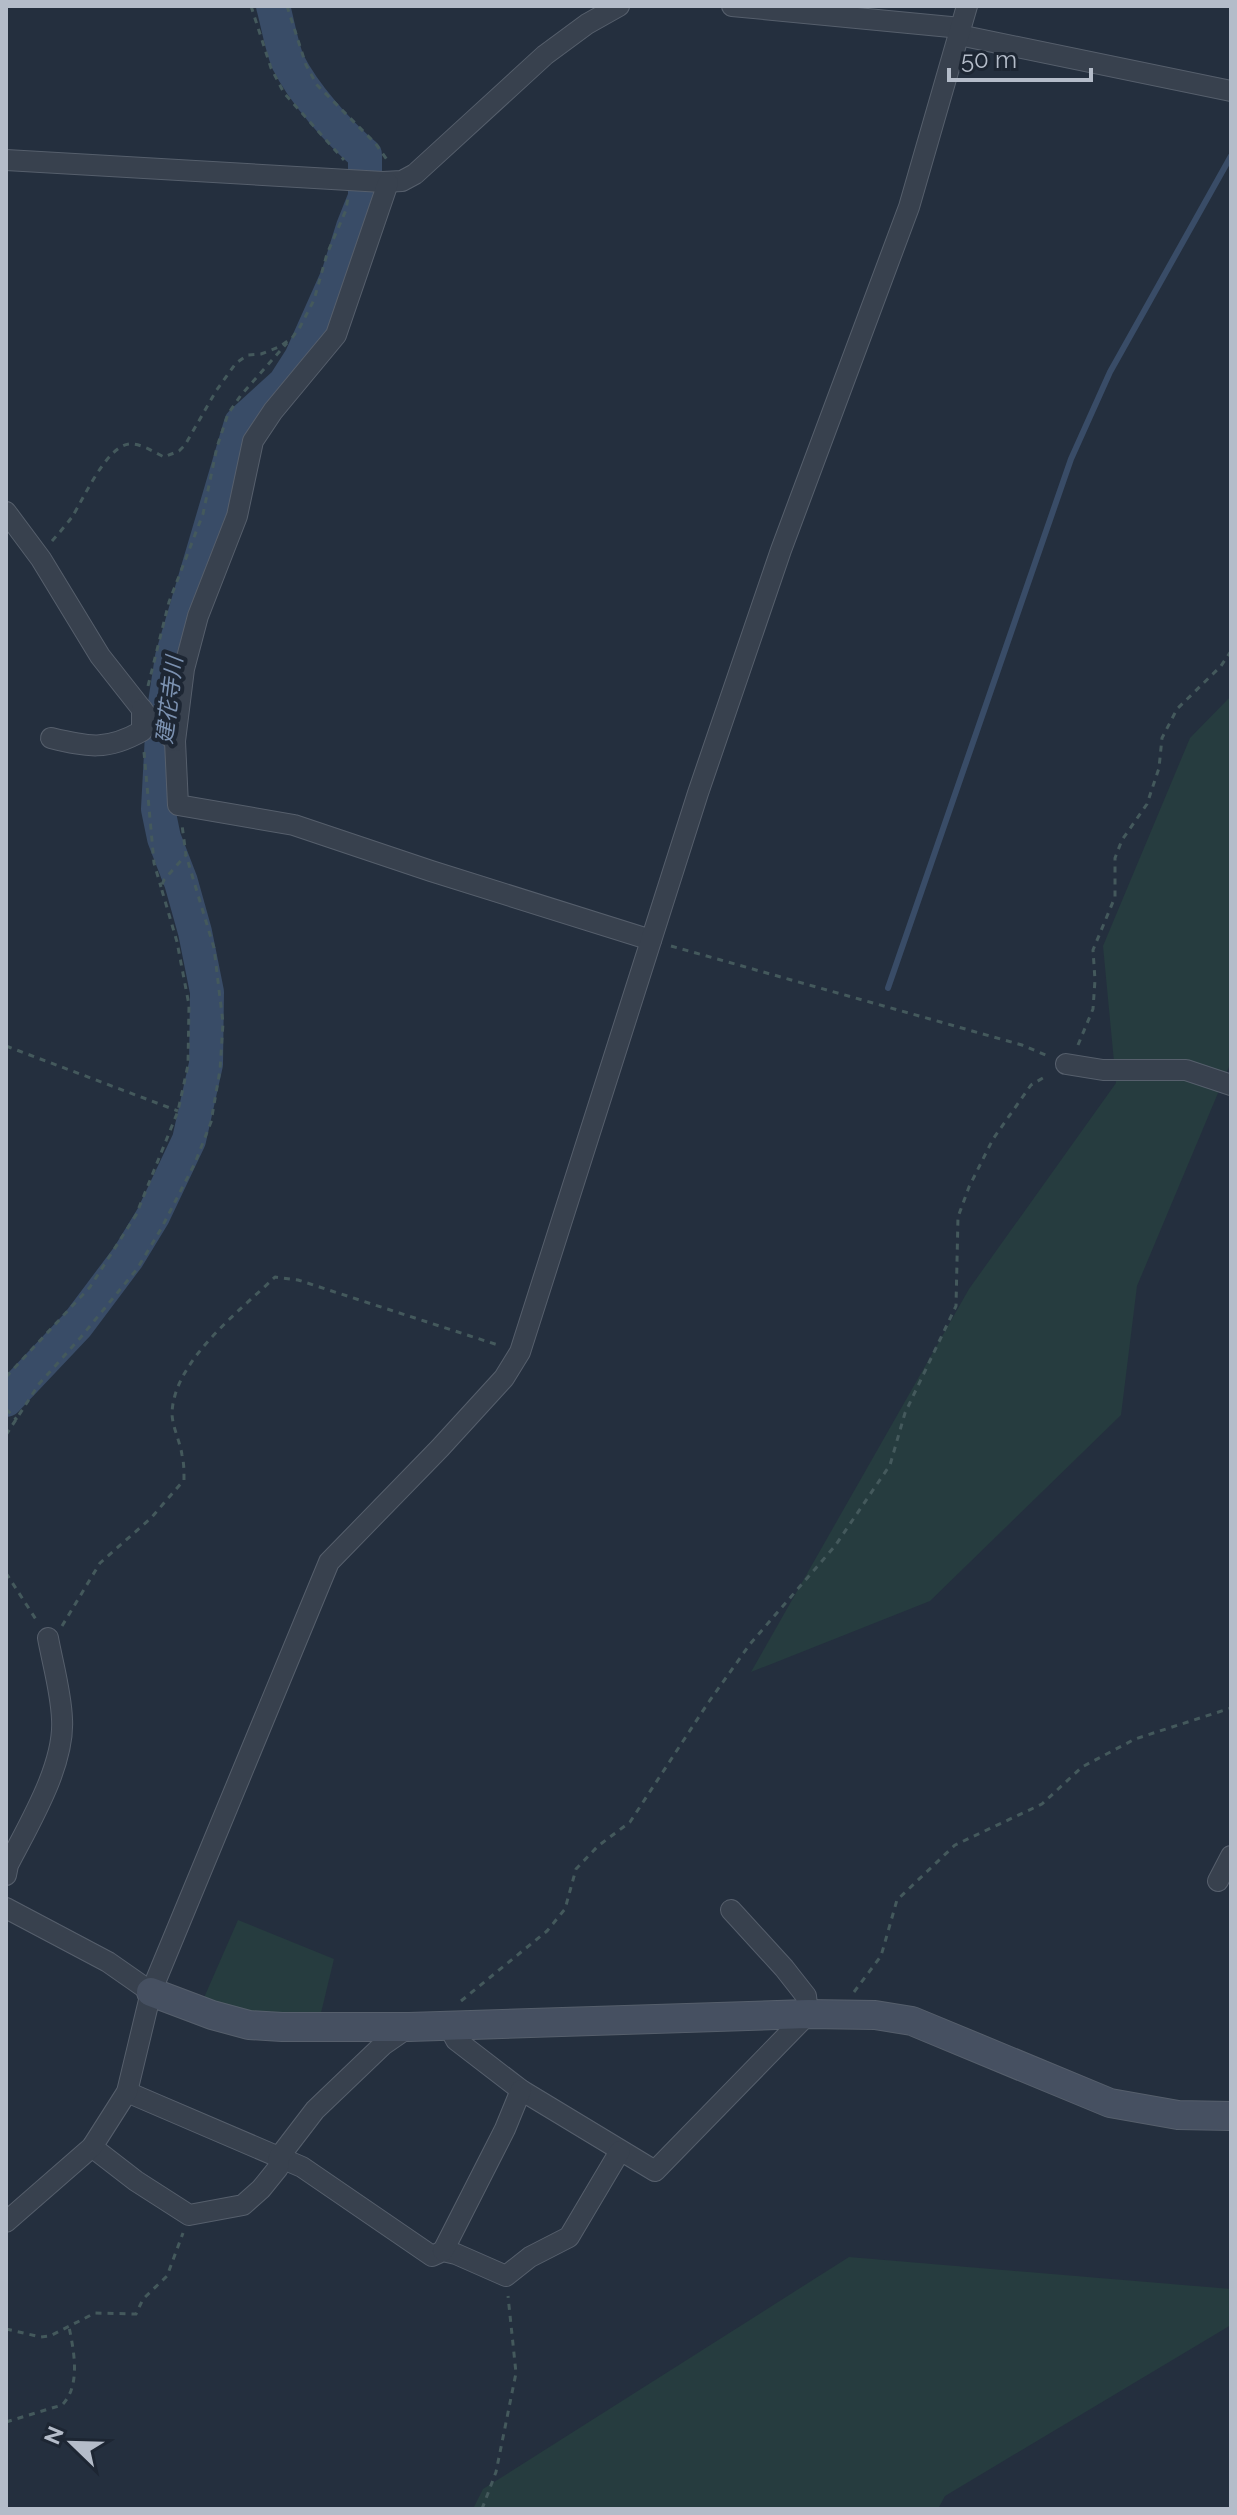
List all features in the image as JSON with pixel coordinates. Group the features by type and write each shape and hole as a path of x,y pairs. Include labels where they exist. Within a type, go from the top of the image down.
{"street":[{"path":"732,6 960,32 1231,91"},
{"path":"6,2222 92,2147 127,2092 151,1992 329,1562 504,1378 520,1352 651,940 781,550 909,207 967,6"},
{"path":"6,160 353,181 402,181 415,174 545,55 616,7"},
{"path":"386,182 336,335 273,411 253,441 237,516 198,616 188,655 172,738 178,805 294,825 651,940"},
{"path":"6,512 38,555 100,656 144,719 172,738"},
{"path":"51,738 88,747 127,740 144,719"},
{"path":"1066,1064 1103,1070 1186,1070 1231,1085"},
{"path":"6,1875 55,1764 62,1721 48,1638"},
{"path":"1218,1881 1231,1856"},
{"path":"6,1908 108,1962 151,1992 249,2025 409,2027 808,2014 875,2015 912,2021 1110,2103 1178,2115 1231,2116"},
{"path":"731,1910 806,1996 808,2014"},
{"path":"448,2025 456,2040 521,2090 655,2171 808,2014"},
{"path":"92,2147 136,2181 189,2215 243,2205 278,2168 279,2157 315,2110 383,2045 409,2027"},
{"path":"443,2251 505,2129 521,2090"},
{"path":"127,2092 302,2167 432,2256 443,2251 456,2254 506,2276 530,2257 569,2237 620,2151"}],"path":[{"path":"6,1377 90,1287 136,1215 178,1111 188,1065 189,1005 177,942 154,863 144,719 169,602 203,514 217,447 228,414 292,338 314,300 353,181 351,168 284,93 271,68 251,6"},
{"path":"287,6 306,65 317,85 375,143 392,167 386,182"},
{"path":"38,555 69,521 104,463 114,453 125,444 134,444 164,457 179,451 236,363 248,355 279,347 292,338"},
{"path":"448,2025 458,2004 547,1931 565,1909 576,1869 598,1846 630,1822 750,1644 835,1546 890,1465 905,1413 956,1306 958,1217 969,1187 993,1139 1031,1085 1066,1064 1077,1047 1093,1009 1093,950 1115,897 1115,858 1122,840 1147,804 1159,768 1162,738 1177,709 1221,666 1231,651"},
{"path":"6,1435 39,1384 137,1269 195,1163 211,1122 220,1070 223,1023 214,948 186,855 178,805"},
{"path":"161,887 186,855"},
{"path":"651,940 1022,1045 1066,1064"},
{"path":"6,1046 178,1111"},
{"path":"6,1573 48,1638 68,1618 100,1563 151,1518 184,1480 182,1454 172,1415 177,1385 208,1343 275,1277 298,1280 520,1352"},
{"path":"6,1409 17,1420"},
{"path":"838,2015 881,1956 897,1900 955,1845 1042,1804 1082,1767 1135,1739 1231,1708"},
{"path":"6,2329 41,2337 50,2336 95,2313 136,2314 143,2299 167,2276 189,2215"},
{"path":"482,2509 496,2472 516,2373 506,2276"},
{"path":"6,2422 62,2405 68,2399 73,2382 74,2353 68,2325"}],"green space":[{"path":"1231,696 1231,1062 1137,1286 1121,1415 930,1601 751,1672 969,1289 1116,1083 1103,946 1190,738"},
{"path":"238,1920 334,1959 320,2017 241,2012 203,2000"},
{"path":"849,2257 1231,2289 1231,2325 945,2496 938,2509 473,2509 483,2489"}],"waterway":[{"name":"建花寺川","path":"6,1400 77,1325 128,1257 153,1216 189,1140 206,1064 207,992 195,932 164,838 158,809 163,716 172,657 241,423 285,383 301,358 338,275 365,197 365,155 322,112 303,87 288,62 273,6"},
{"path":"888,988 1071,459 1110,372 1231,156"}]}
